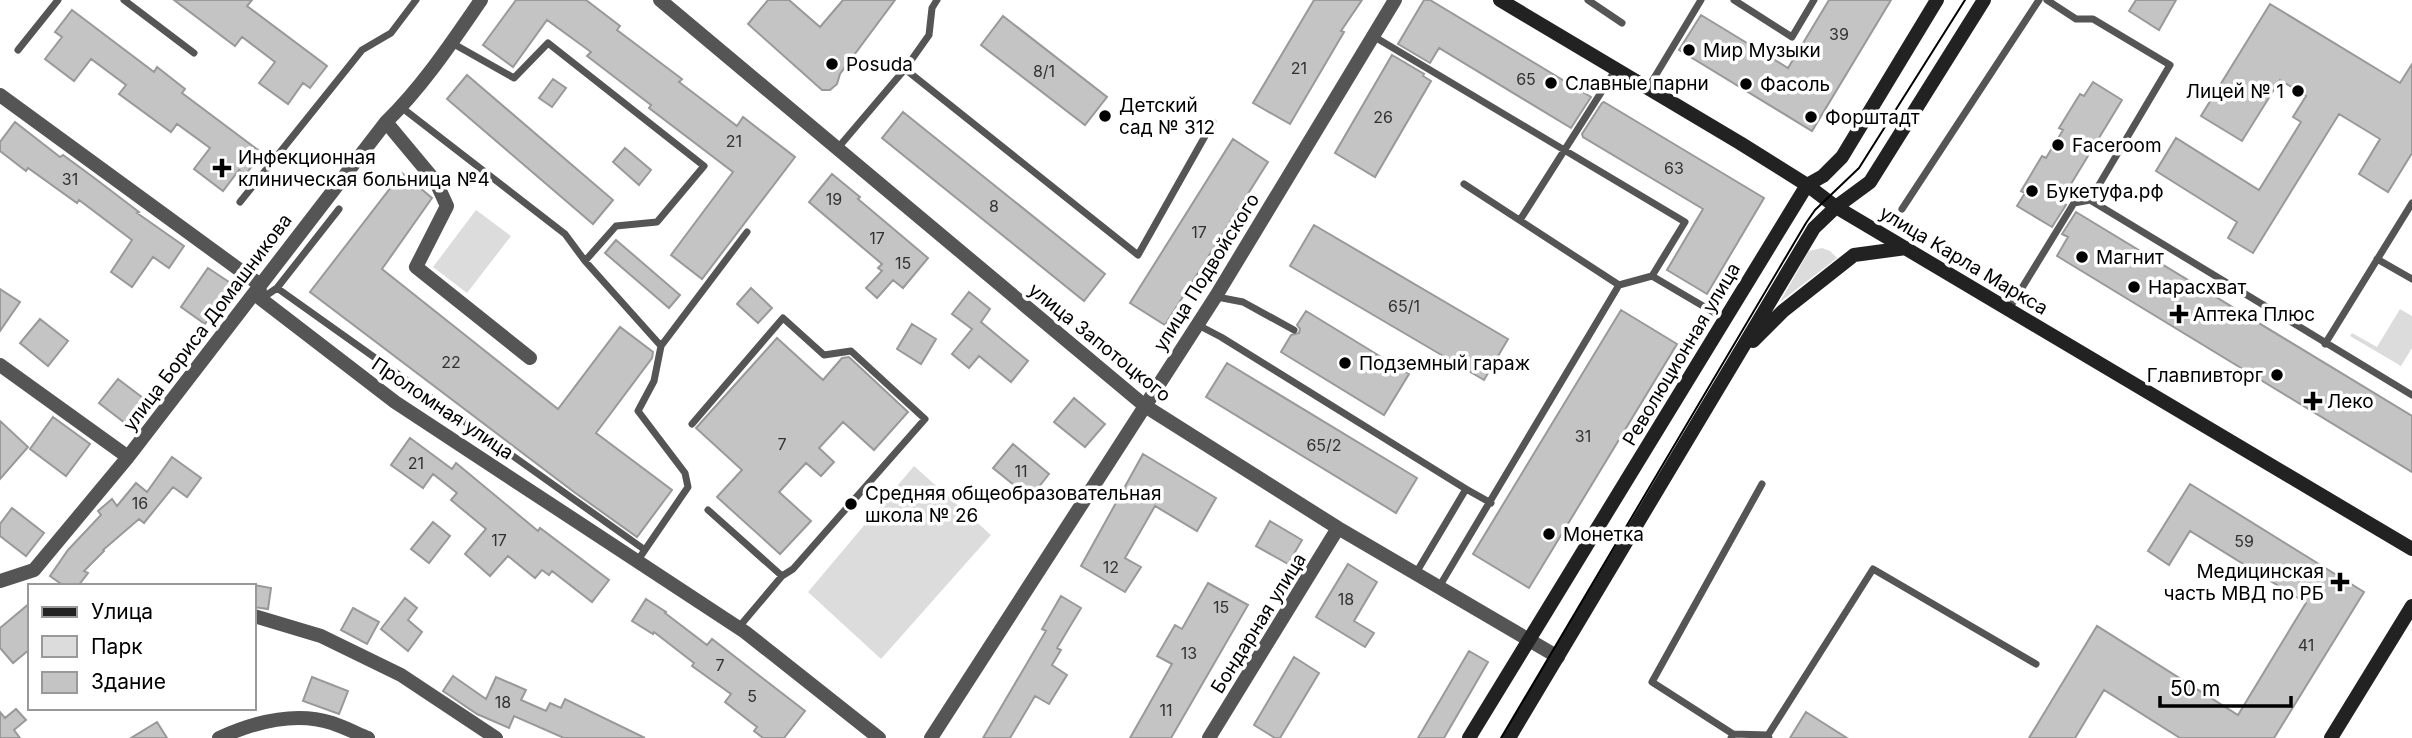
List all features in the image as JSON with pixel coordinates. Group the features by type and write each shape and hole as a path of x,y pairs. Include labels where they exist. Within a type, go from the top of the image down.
{"street":[{"name":"улица Бориса Домашникова","path":"0,581 34,570 128,457 260,291 386,122 452,43 481,0"},
{"name":"улица Запотоцкого","path":"660,0 1145,406 1338,528 1558,657"},
{"name":"улица Подвойского","path":"931,738 1198,325 1395,0"},
{"name":"улица Карла Маркса","path":"1500,0 1807,184 1836,207 2412,549"},
{"name":"Революционная улица","path":"1469,738 1807,184 1823,176 1842,157 1937,0"},
{"path":"1509,738 1814,228 1836,207 1870,182 1984,0"},
{"name":"Проломная улица","path":"0,94 260,291 395,402 641,555 879,738"},
{"path":"386,122 436,182 447,206 416,267 530,358"},
{"path":"1735,359 1783,310 1854,255 1906,248"},
{"path":"0,365 128,457"},
{"name":"Бондарная улица","path":"1209,738 1338,528"},
{"path":"2331,738 2412,606"},
{"path":"256,617 321,636 401,675 496,738"},
{"path":"219,738 240,729 294,717 330,722 368,738"}],"lane":[{"path":"19,50 58,0"},
{"path":"124,0 194,54"},
{"path":"240,202 362,50 391,33 416,0"},
{"path":"836,150 905,69 929,35 932,8 937,0"},
{"path":"1588,0 1622,23"},
{"path":"1648,88 1701,0"},
{"path":"1734,0 1792,37 1814,0"},
{"path":"1902,209 2039,0"},
{"path":"2047,0 2076,19 2093,19 2170,65 2090,200"},
{"path":"1372,35 1685,222 1652,276 1619,285 1439,587"},
{"path":"452,43 514,78 548,43 704,166 657,222 616,226 585,261"},
{"path":"905,69 1138,256 1213,122"},
{"path":"1520,220 1616,69"},
{"path":"401,107 565,234 585,261 661,346"},
{"path":"1464,184 1619,285"},
{"path":"2008,309 2074,203 2090,200 2412,396"},
{"path":"2325,344 2412,203"},
{"path":"260,291 277,288 339,209"},
{"path":"277,288 641,555 688,487 685,473 638,411 654,381 661,346 747,232"},
{"path":"2377,259 2412,279"},
{"path":"1652,276 1725,319"},
{"path":"1216,296 1243,302 1294,330"},
{"path":"692,424 783,318 824,355 851,351 925,419 738,628"},
{"path":"1198,325 1491,503"},
{"path":"1762,484 1652,682 1732,736 1769,737 1873,569 2036,664"},
{"path":"1416,573 1466,489"},
{"path":"708,510 782,576"}],"green space":[{"path":"476,210 511,236 467,293 433,267"},
{"path":"1822,248 1837,258 1780,302 1809,251"},
{"path":"2400,309 2412,316 2412,348 2401,366 2350,336 2352,333 2377,347"},
{"path":"914,466 991,535 881,659 808,592"}],"building":[{"path":"174,0 252,0 247,6 327,66 310,88 303,83 288,104 259,83 275,62 242,37 235,46"},
{"path":"516,0 586,0 620,26 617,30 682,79 679,82 737,126 743,117 795,157 702,279 671,255 733,172 649,108 651,105 587,56 591,52 547,20 513,67 483,45"},
{"path":"768,0 789,0 820,27 843,0 895,0 840,74 837,84 830,90 822,90 748,24"},
{"path":"1314,0 1362,0 1341,31 1344,32 1290,124 1253,103"},
{"path":"1424,0 1430,0 1591,97 1571,128 1439,48 1430,63 1398,44"},
{"path":"1829,0 1891,0 1812,131 1679,50 1701,15 1788,68"},
{"path":"2136,0 2176,0 2159,30 2129,11"},
{"path":"2270,4 2400,83 2412,64 2412,153 2388,192 2359,174 2380,139 2339,114 2253,253 2228,238 2237,222 2156,171 2176,138 2259,190 2301,122 2293,117 2306,96 2280,80 2242,141 2201,116"},
{"path":"72,10 154,72 157,67 185,89 182,93 262,153 245,175 239,170 223,191 194,169 210,148 177,124 171,132 119,94 126,85 91,59 74,81 45,59 62,37 55,32"},
{"path":"1003,16 1107,97 1085,125 981,45"},
{"path":"1392,55 1431,81 1375,177 1335,153"},
{"path":"467,75 613,200 593,224 447,99"},
{"path":"553,79 566,88 552,107 539,98"},
{"path":"2093,82 2122,100 2060,202 2066,205 2052,227 2017,206 2025,193 2021,191 2042,156 2046,158 2063,130 2059,128 2080,94 2084,96"},
{"path":"1604,102 1764,198 1707,294 1667,270 1703,209 1583,137 1582,134"},
{"path":"903,112 1105,274 1084,301 882,138"},
{"path":"15,122 184,246 169,268 153,257 132,287 111,272 132,240 79,200 77,203 0,151 0,142"},
{"path":"1233,139 1268,162 1165,325 1130,303"},
{"path":"625,148 651,170 639,185 613,162"},
{"path":"402,173 432,198 382,269 558,409 620,327 653,352 652,358 596,433 672,490 637,537 310,292"},
{"path":"832,174 928,258 903,288 893,280 877,298 866,288 882,271 878,268 882,264 809,202"},
{"path":"2076,212 2412,416 2412,472 2057,256 2068,237 2062,234"},
{"path":"1314,225 1508,339 1484,380 1290,266"},
{"path":"616,240 680,295 669,308 605,253"},
{"path":"208,268 232,284 205,324 181,307"},
{"path":"751,288 772,308 758,323 737,304"},
{"path":"0,289 20,302 0,331"},
{"path":"969,292 990,309 981,322 1028,361 1011,382 979,356 969,368 952,354 972,329 952,314"},
{"path":"1621,310 1677,344 1529,588 1473,554"},
{"name":"Подземный гараж","path":"1306,311 1409,374 1384,415 1281,352 1291,335 1299,333 1297,325"},
{"path":"40,319 68,341 48,366 20,343"},
{"path":"912,324 936,339 921,364 897,349"},
{"path":"777,338 823,380 842,358 849,357 908,412 874,450 843,422 819,448 834,462 821,476 806,463 779,492 811,521 780,554 717,497 742,470 696,428"},
{"path":"1227,363 1417,478 1396,513 1206,397"},
{"path":"118,379 143,398 125,423 99,403"},
{"path":"1074,398 1105,424 1085,447 1054,422"},
{"path":"53,417 90,444 66,476 30,449"},
{"path":"0,421 28,447 0,479"},
{"path":"410,438 452,469 456,463 538,531 540,528 609,580 592,602 552,571 549,575 542,570 535,578 508,556 490,576 465,554 486,529 451,500 457,493 433,474 423,488 391,465"},
{"path":"1013,444 1049,474 1030,498 993,468"},
{"path":"1143,454 1216,498 1197,531 1155,506 1125,558 1141,567 1125,592 1081,566"},
{"path":"172,457 201,478 187,497 173,487 144,523 139,519 103,550 84,571 88,573 80,584 61,584 50,576 68,550 101,515 98,511 112,499 117,506 136,483 147,492"},
{"path":"2190,484 2364,592 2274,738 2180,738 2104,690 2075,738 2029,738 2097,626 2238,715 2306,603 2190,531 2169,565 2148,551"},
{"path":"12,508 44,533 26,556 0,536 0,524"},
{"path":"1270,521 1302,540 1288,564 1256,546"},
{"path":"433,522 450,536 429,563 411,549"},
{"path":"1348,564 1377,582 1354,621 1374,633 1365,647 1316,617"},
{"path":"1208,583 1248,605 1171,738 1130,738 1172,664 1157,656 1175,625 1182,629"},
{"path":"256,585 271,588 268,609 256,607"},
{"path":"1061,596 1081,608 1057,648 1061,650 1052,665 1067,675 1049,704 1035,696 1010,738 983,738 1046,631 1042,629"},
{"path":"405,598 417,608 408,620 422,632 408,651 381,629"},
{"path":"646,599 707,645 712,639 805,711 784,738 763,738 754,731 757,727 725,702 731,694 692,666 694,663 654,632 653,634 632,621"},
{"path":"28,605 28,651 13,663 0,648 0,628"},
{"path":"353,608 379,622 367,644 341,630"},
{"path":"1469,651 1488,662 1444,738 1418,738"},
{"path":"1294,657 1319,673 1280,738 1275,738 1254,725"},
{"path":"453,676 486,699 496,677 526,690 521,700 546,711 550,703 561,708 565,699 645,738 564,738 514,716 509,728 477,714 443,691"},
{"path":"312,677 348,691 339,714 303,701"},
{"path":"16,709 26,720 14,730 20,738 0,738 0,712 5,718"},
{"path":"1806,712 1847,738 1790,738"},
{"path":"157,722 167,738 131,738"}],"tram line":[{"path":"1501,738 1806,223 1815,210 1859,168 1965,0"}],"place":[{"name":"Мир Музыки","path":"1689,50"},
{"name":"Posuda","path":"832,64"},
{"name":"Славные парни","path":"1551,83"},
{"name":"Фасоль","path":"1746,84"},
{"name":"Лицей № 1","path":"2298,91"},
{"name":"Детский сад № 312","path":"1105,116"},
{"name":"Форштадт","path":"1811,117"},
{"name":"Faceroom","path":"2058,145"},
{"name":"Инфекционная клиническая больница №4","path":"222,168"},
{"name":"Букетуфа.рф","path":"2032,191"},
{"name":"Магнит","path":"2082,257"},
{"name":"Нарасхват","path":"2134,287"},
{"name":"Аптека Плюс","path":"2179,314"},
{"name":"Подземный гараж","path":"1345,363"},
{"name":"Главпивторг","path":"2277,375"},
{"name":"Леко","path":"2313,401"},
{"name":"Средняя общеобразовательная школа № 26","path":"851,504"},
{"name":"Монетка","path":"1549,534"},
{"name":"Медицинская часть МВД по РБ","path":"2340,582"}]}
